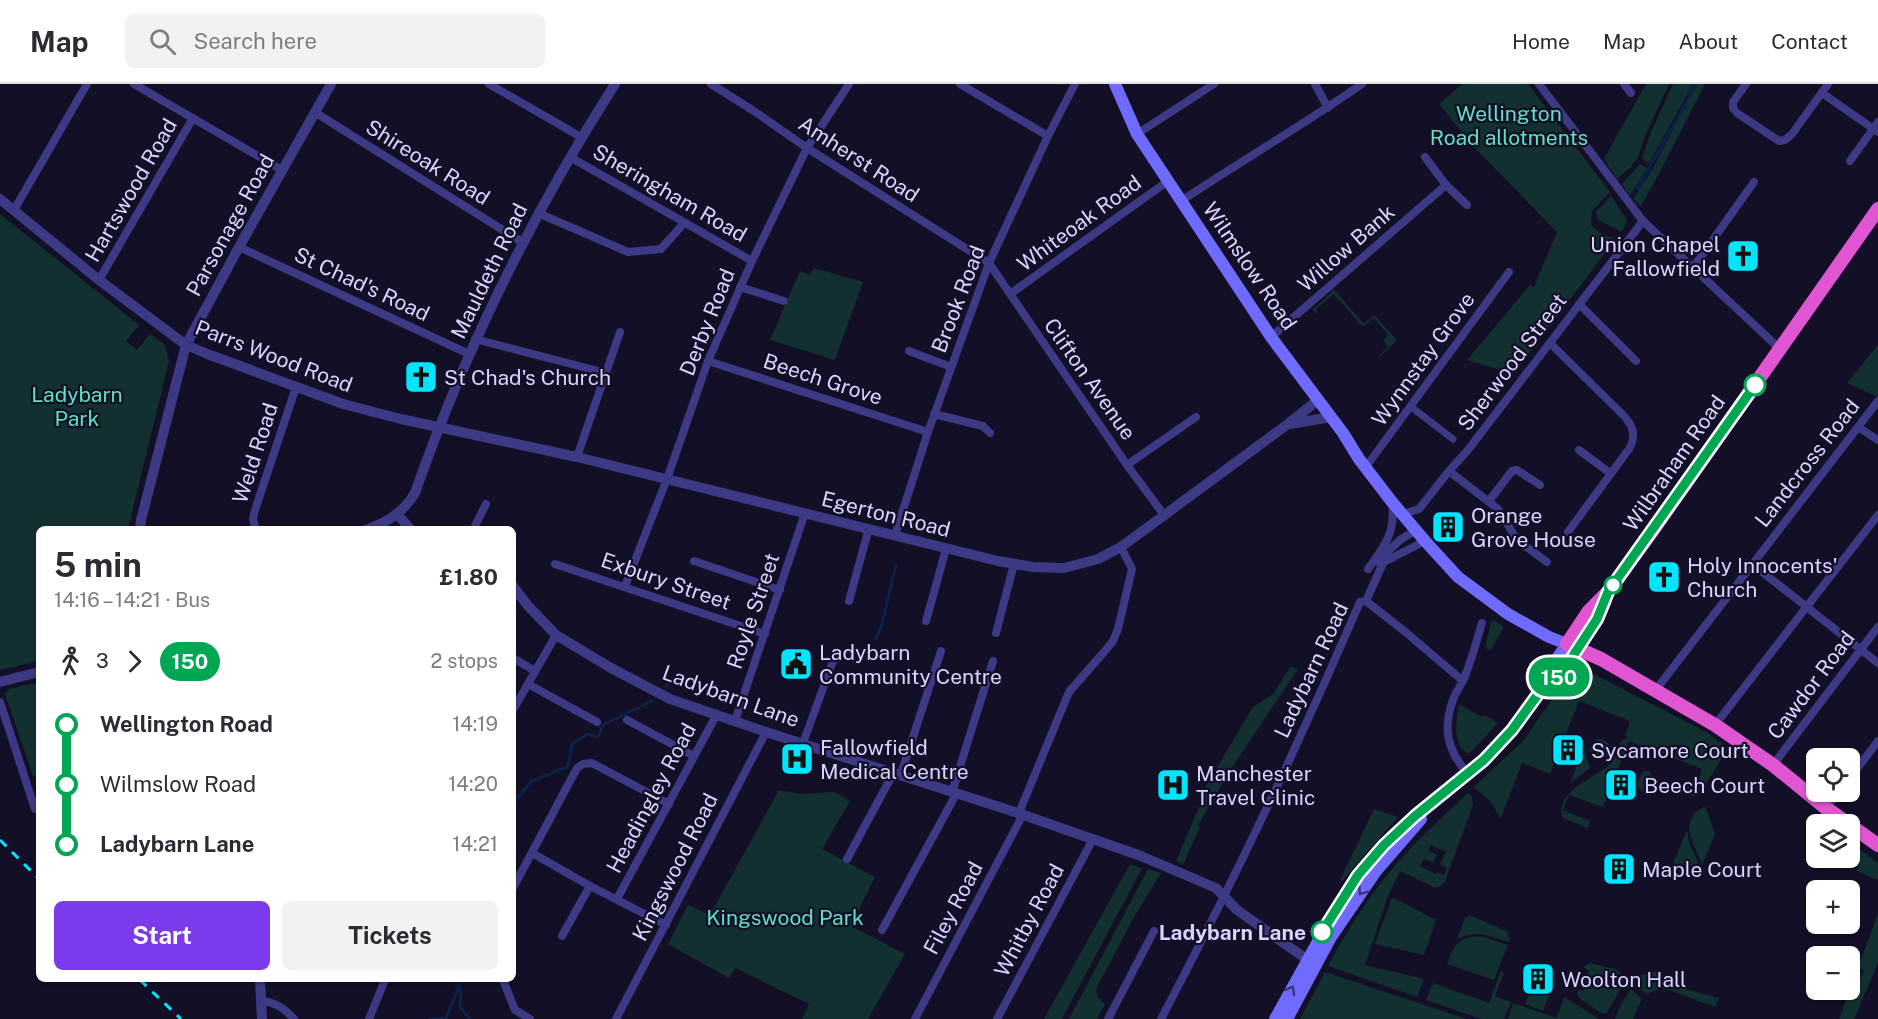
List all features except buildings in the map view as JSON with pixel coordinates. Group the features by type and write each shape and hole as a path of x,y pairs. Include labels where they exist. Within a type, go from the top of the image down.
{"highway":[{"name":"Wilbraham Road","path":"1572,646 1597,619 1608,592 1878,209"},
{"name":"Wilmslow Road","path":"1572,646 1715,725 1773,765 1826,808 1878,845"}],"main road":[{"name":"Wilmslow Road","path":"1115,84 1137,134 1271,337 1392,502 1458,577 1508,614 1549,637 1572,646"},
{"path":"1275,1019 1376,871 1439,798 1484,760 1512,730 1544,686 1543,679 1572,646"},
{"path":"1287,1019 1312,963"}],"street":[{"path":"14,210 87,84"},
{"path":"134,84 282,170"},
{"name":"Parsonage Road","path":"140,526 186,345 332,84"},
{"path":"489,84 581,138"},
{"name":"Mauldeth Road","path":"376,526 398,515 415,493 438,426 522,242 581,138 615,84"},
{"name":"Amherst Road","path":"711,84 807,148 989,263"},
{"name":"Derby Road","path":"626,586 667,479 708,361 740,288 807,148 849,84"},
{"path":"960,84 1048,136"},
{"name":"Brook Road","path":"895,535 934,414 989,263 1048,136 1075,84"},
{"path":"1137,134 1214,84"},
{"path":"1315,84 1328,108"},
{"path":"1181,201 1362,84"},
{"path":"1539,84 1643,221 1780,349"},
{"path":"1624,84 1631,93"},
{"path":"1746,84 1733,102 1733,108 1746,120 1779,141 1785,140 1792,134 1828,84"},
{"path":"1822,93 1876,128 1850,161"},
{"name":"Shireoak Road","path":"316,113 522,242"},
{"name":"Hartswood Road","path":"99,280 193,118"},
{"name":"Sheringham Road","path":"570,157 752,261"},
{"path":"1425,157 1446,185 1467,205"},
{"name":"Whiteoak Road","path":"1010,294 1168,181"},
{"path":"1692,269 1754,182"},
{"name":"Willow Bank","path":"1271,337 1446,185"},
{"name":"Parrs Wood Road","path":"0,199 99,280 186,345 343,404 438,426"},
{"path":"538,213 628,252 661,249 684,223"},
{"name":"Sherwood Street","path":"1403,514 1419,509 1468,450 1643,221"},
{"name":"St Chad's Road","path":"239,247 469,354"},
{"name":"Clifton Avenue","path":"989,263 1127,465 1164,515"},
{"name":"Wynnstay Grove","path":"1365,468 1509,272"},
{"path":"740,288 784,301"},
{"path":"1580,304 1636,361"},
{"path":"577,457 620,332"},
{"path":"476,339 606,373"},
{"path":"1550,343 1625,417 1633,430 1633,440 1568,532"},
{"path":"909,351 951,367"},
{"name":"Beech Grove","path":"708,361 928,432"},
{"name":"Weld Road","path":"255,526 253,519 296,387"},
{"name":"Egerton Road","path":"438,426 577,457 946,549 1014,564 1052,568 1071,567 1098,559 1121,547 1318,400"},
{"name":"Landcross Road","path":"1655,691 1878,401"},
{"path":"1410,406 1453,439"},
{"path":"934,414 983,426 990,433"},
{"name":"Egerton Road","path":"1288,424 1331,417"},
{"path":"1127,465 1193,419 1197,430"},
{"path":"1858,427 1878,440"},
{"path":"1579,450 1610,473"},
{"path":"1489,501 1512,471 1517,470 1540,485"},
{"path":"1449,471 1498,509 1517,540 1547,562"},
{"path":"1368,569 1391,533 1394,518 1392,502"},
{"path":"475,526 486,504"},
{"name":"Royle Street","path":"735,721 805,513"},
{"path":"398,515 408,526"},
{"path":"1715,725 1878,515"},
{"path":"849,601 869,528"},
{"path":"1368,569 1400,540 1416,530"},
{"path":"1368,569 1425,541"},
{"name":"Filey Road","path":"915,1019 1020,820 1021,808 1069,692 1108,646 1118,629 1131,569 1121,547"},
{"path":"926,621 946,549"},
{"path":"694,561 780,590"},
{"name":"Ladybarn Road","path":"1161,1019 1197,953 1295,747 1360,602 1366,601 1383,563"},
{"name":"Exbury Street","path":"555,564 765,633"},
{"path":"996,633 1014,564"},
{"path":"1752,564 1878,663"},
{"name":"Ladybarn Lane","path":"516,590 556,635 611,668 670,699 1021,814 1163,865 1216,888 1237,910 1312,963"},
{"path":"1366,601 1462,681"},
{"path":"1468,774 1456,760 1450,745 1448,735 1450,712 1482,623"},
{"name":"Cawdor Road","path":"1773,765 1878,627"},
{"path":"516,705 556,635"},
{"path":"847,860 897,773 941,651"},
{"path":"516,660 535,670"},
{"path":"803,743 834,661"},
{"path":"882,930 954,798 953,792 993,661"},
{"path":"0,682 36,673"},
{"path":"528,684 597,723"},
{"path":"0,702 35,809"},
{"name":"Headingley Road","path":"617,899 717,714"},
{"path":"627,720 694,756"},
{"name":"Kingswood Road","path":"616,1019 766,732"},
{"path":"1860,765 1878,741"},
{"path":"516,882 577,768 582,764 592,763 669,804"},
{"path":"1826,808 1831,802"},
{"name":"Whitby Road","path":"997,1019 1093,839"},
{"path":"532,853 666,925"},
{"path":"562,936 590,886"},
{"path":"1108,1019 1154,931"},
{"path":"260,982 262,1019"},
{"path":"369,1019 384,982"},
{"path":"504,982 515,1010 530,1019"},
{"path":"261,1001 271,1002 285,1009 294,1019"}],"green space":[{"name":"Wellington Road allotments","path":"1462,84 1528,84 1610,192 1592,211 1591,225 1602,234 1616,239 1513,374 1467,360 1530,285 1534,287 1557,232 1474,147 1439,104"},
{"path":"1646,84 1669,84 1638,157 1631,167 1617,179 1604,159"},
{"path":"1673,84 1693,84 1649,164 1642,158"},
{"path":"1697,84 1705,84 1641,206 1633,199 1654,166"},
{"path":"1640,164 1647,168 1630,196 1622,184"},
{"path":"1611,196 1627,220 1622,232 1598,220 1596,212"},
{"name":"Ladybarn Park","path":"0,214 139,325 126,341 137,350 150,334 165,345 169,361 129,526 36,526 36,662 0,670"},
{"path":"814,268 863,282 835,360 770,340 800,271 810,275"},
{"path":"1334,290 1364,324 1374,315 1397,340 1380,357 1388,346 1383,340 1388,335 1374,318 1362,326 1334,294 1316,309 1318,315 1312,310"},
{"path":"1878,345 1878,397 1847,383"},
{"path":"1495,621 1504,627 1491,650 1485,648 1491,622"},
{"path":"1291,666 1298,669 1229,772 1198,825 1200,827 1183,865 1176,861 1202,800 1203,791 1253,707 1273,694"},
{"path":"1576,669 1586,670 1706,732 1728,748 1700,794 1695,796 1685,794 1688,786 1697,786 1702,769 1629,741 1603,807 1569,795 1563,810 1590,821 1588,828 1563,818 1562,809 1564,800 1570,793 1578,786 1612,762 1620,742 1626,739 1625,735 1630,721 1579,701 1550,774 1522,763 1501,818 1490,801 1474,787 1524,740 1569,675"},
{"path":"36,683 36,775 33,776 5,694 9,689"},
{"path":"1459,704 1498,723 1470,753 1462,748 1457,737"},
{"path":"1600,739 1607,742 1610,749 1607,756 1600,759 1593,756 1590,749 1593,742"},
{"path":"1583,749 1590,768 1570,783"},
{"path":"1644,771 1651,773 1653,787 1644,792 1640,790 1638,783"},
{"name":"Kingswood Park","path":"779,790 800,794 835,792 850,801 822,849 875,877 851,926 905,954 868,1019 802,1019 809,1004 735,968 729,978 668,944 688,905 710,915"},
{"path":"1468,793 1472,797 1473,805 1445,881 1441,886 1435,888 1400,871 1388,896 1365,965 1424,979 1417,997 1328,966 1357,916 1383,880 1410,849","holes":["1431,845 1446,852 1440,864 1447,868 1444,875 1437,872 1436,874 1420,866 1424,859 1433,863 1437,855 1428,851"]},
{"path":"1705,806 1715,834 1702,865 1692,841 1689,826 1691,818"},
{"path":"1374,809 1398,817 1342,881 1340,880"},
{"path":"1687,830 1689,842 1701,868 1696,878 1671,868"},
{"path":"1860,850 1878,863 1878,880 1856,871 1860,868"},
{"path":"1130,864 1142,868 1062,1019 1044,1019"},
{"path":"1148,869 1161,873 1134,917 1096,989 1098,998 1105,1004 1097,1019 1069,1019"},
{"path":"1392,897 1436,920 1424,955 1375,944"},
{"path":"1878,914 1878,963 1854,1019 1839,1019 1846,1000 1860,1000 1860,980 1864,970 1860,968 1860,962"},
{"path":"1470,915 1508,932 1509,942 1478,934 1457,939 1465,918"},
{"path":"1480,936 1508,945 1494,980 1447,964 1458,943 1467,938"},
{"path":"1590,963 1618,970 1624,978 1607,1013 1601,1013 1577,995 1578,990 1583,991 1589,971 1583,967"},
{"path":"1501,971 1504,972 1495,996 1511,1002 1504,1019 1481,1019 1426,1000 1433,983 1489,1003"},
{"path":"1325,972 1467,1019 1300,1019"},
{"path":"1654,972 1662,976 1657,990 1647,994 1636,984 1641,975"},
{"path":"1668,981 1689,990 1719,998 1715,1007 1666,989 1664,993 1663,988"},
{"path":"1532,986 1550,993 1543,1011 1525,1004"},
{"path":"1631,989 1642,999 1633,1019 1615,1019 1621,1004"},
{"path":"1564,997 1599,1019 1508,1019 1513,1003 1557,1018"}],"waterway":[{"path":"1637,189 1695,84"},
{"path":"876,639 882,624 896,565"},
{"path":"854,664 867,654 871,646"},
{"path":"666,687 678,673"},
{"path":"516,800 532,781 567,767 572,744 588,734 598,737 603,725 652,701"},
{"path":"458,982 461,995 460,1007 470,1019"},
{"path":"430,1019 446,1018 458,988"}],"railway":[{"path":"0,840 36,876"},
{"path":"142,982 181,1019"}],"bus line":[{"name":"150","path":"1322,932 1358,875 1393,835 1484,760 1512,730 1544,686 1558,679 1597,619 1608,592 1755,385"}],"place":[{"name":"Union Chapel Fallowfield","path":"1743,256"},
{"name":"St Chad's Church","path":"421,377"},
{"name":"Orange Grove House","path":"1448,527"},
{"name":"Holy Innocents' Church","path":"1664,577"},
{"name":"Ladybarn Community Centre","path":"796,664"},
{"name":"Sycamore Court","path":"1568,750"},
{"name":"Fallowfield Medical Centre","path":"797,759"},
{"name":"Manchester Travel Clinic","path":"1173,785"},
{"name":"Beech Court","path":"1621,785"},
{"name":"Maple Court","path":"1619,869"},
{"name":"Ladybarn Lane","path":"1322,932"},
{"name":"Woolton Hall","path":"1538,979"}]}
